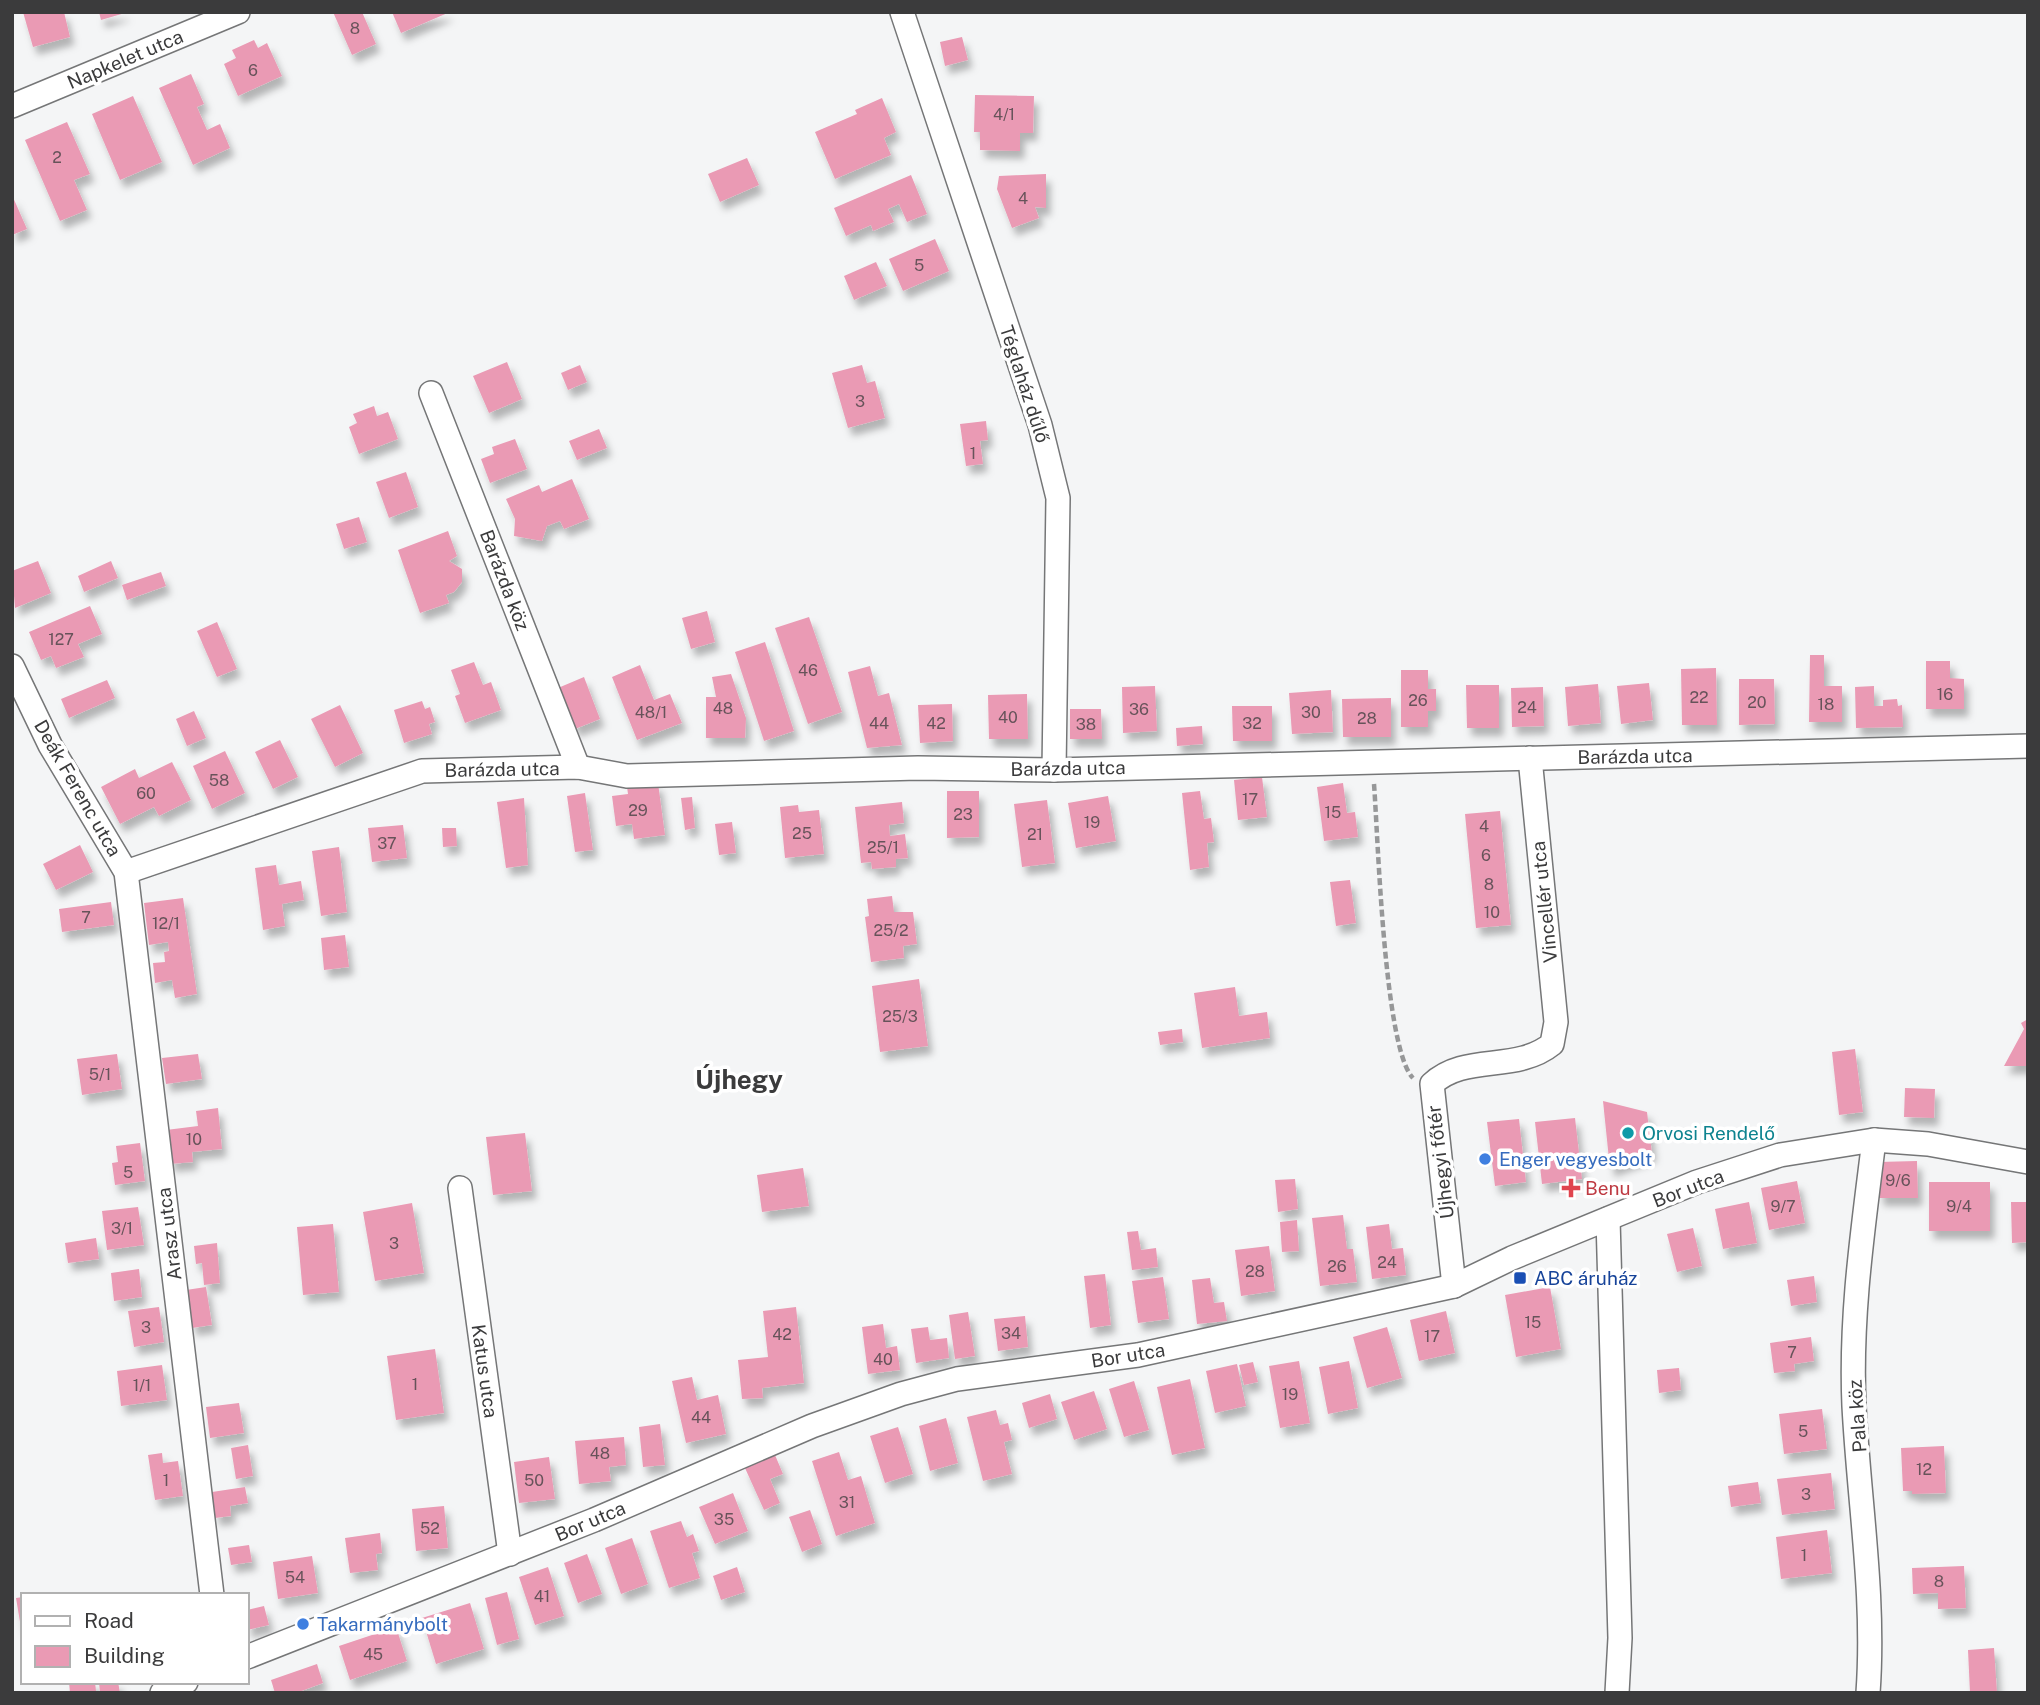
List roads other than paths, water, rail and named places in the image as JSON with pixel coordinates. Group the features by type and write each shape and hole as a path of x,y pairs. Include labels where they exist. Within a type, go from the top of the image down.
{"street":[{"name":"Napkelet utca","path":"12,106 238,12"},
{"name":"Téglaház dűlő","path":"902,12 1040,425 1058,498 1054,770"},
{"name":"Barázda köz","path":"431,393 578,767"},
{"name":"Deák Ferenc utca","path":"12,666 50,745 126,872"},
{"name":"Barázda utca","path":"126,872 422,771 578,767 627,776 918,768 1054,770 2028,746"},
{"name":"Vincellér utca","path":"1530,758 1556,1023 1552,1044"},
{"name":"Arasz utca","path":"126,872 212,1593"},
{"name":"Újhegyi főtér","path":"1454,1286 1432,1084 1446,1071 1517,1061 1541,1053 1552,1044"},
{"name":"Bor utca","path":"248,1657 510,1554 812,1426 901,1394 957,1379 1138,1355 1454,1286 1512,1258 1697,1182 1780,1155 1874,1140 1928,1144 2028,1162"},
{"name":"Pala köz","path":"1868,1693 1872,1622 1854,1406 1853,1333 1857,1266 1874,1140"},
{"name":"Katus utca","path":"460,1188 510,1554"},
{"path":"1608,1219 1620,1638 1617,1693"},
{"path":"162,1693 182,1684"}],"place":[{"name":"Orvosi Rendelő","path":"1628,1133"},
{"name":"Enger vegyesbolt","path":"1485,1159"},
{"name":"Benu","path":"1571,1188"},
{"name":"ABC áruház","path":"1520,1278"},
{"name":"Takarmánybolt","path":"303,1624"}],"district":[{"name":"Újhegy","path":"739,1079"}]}
